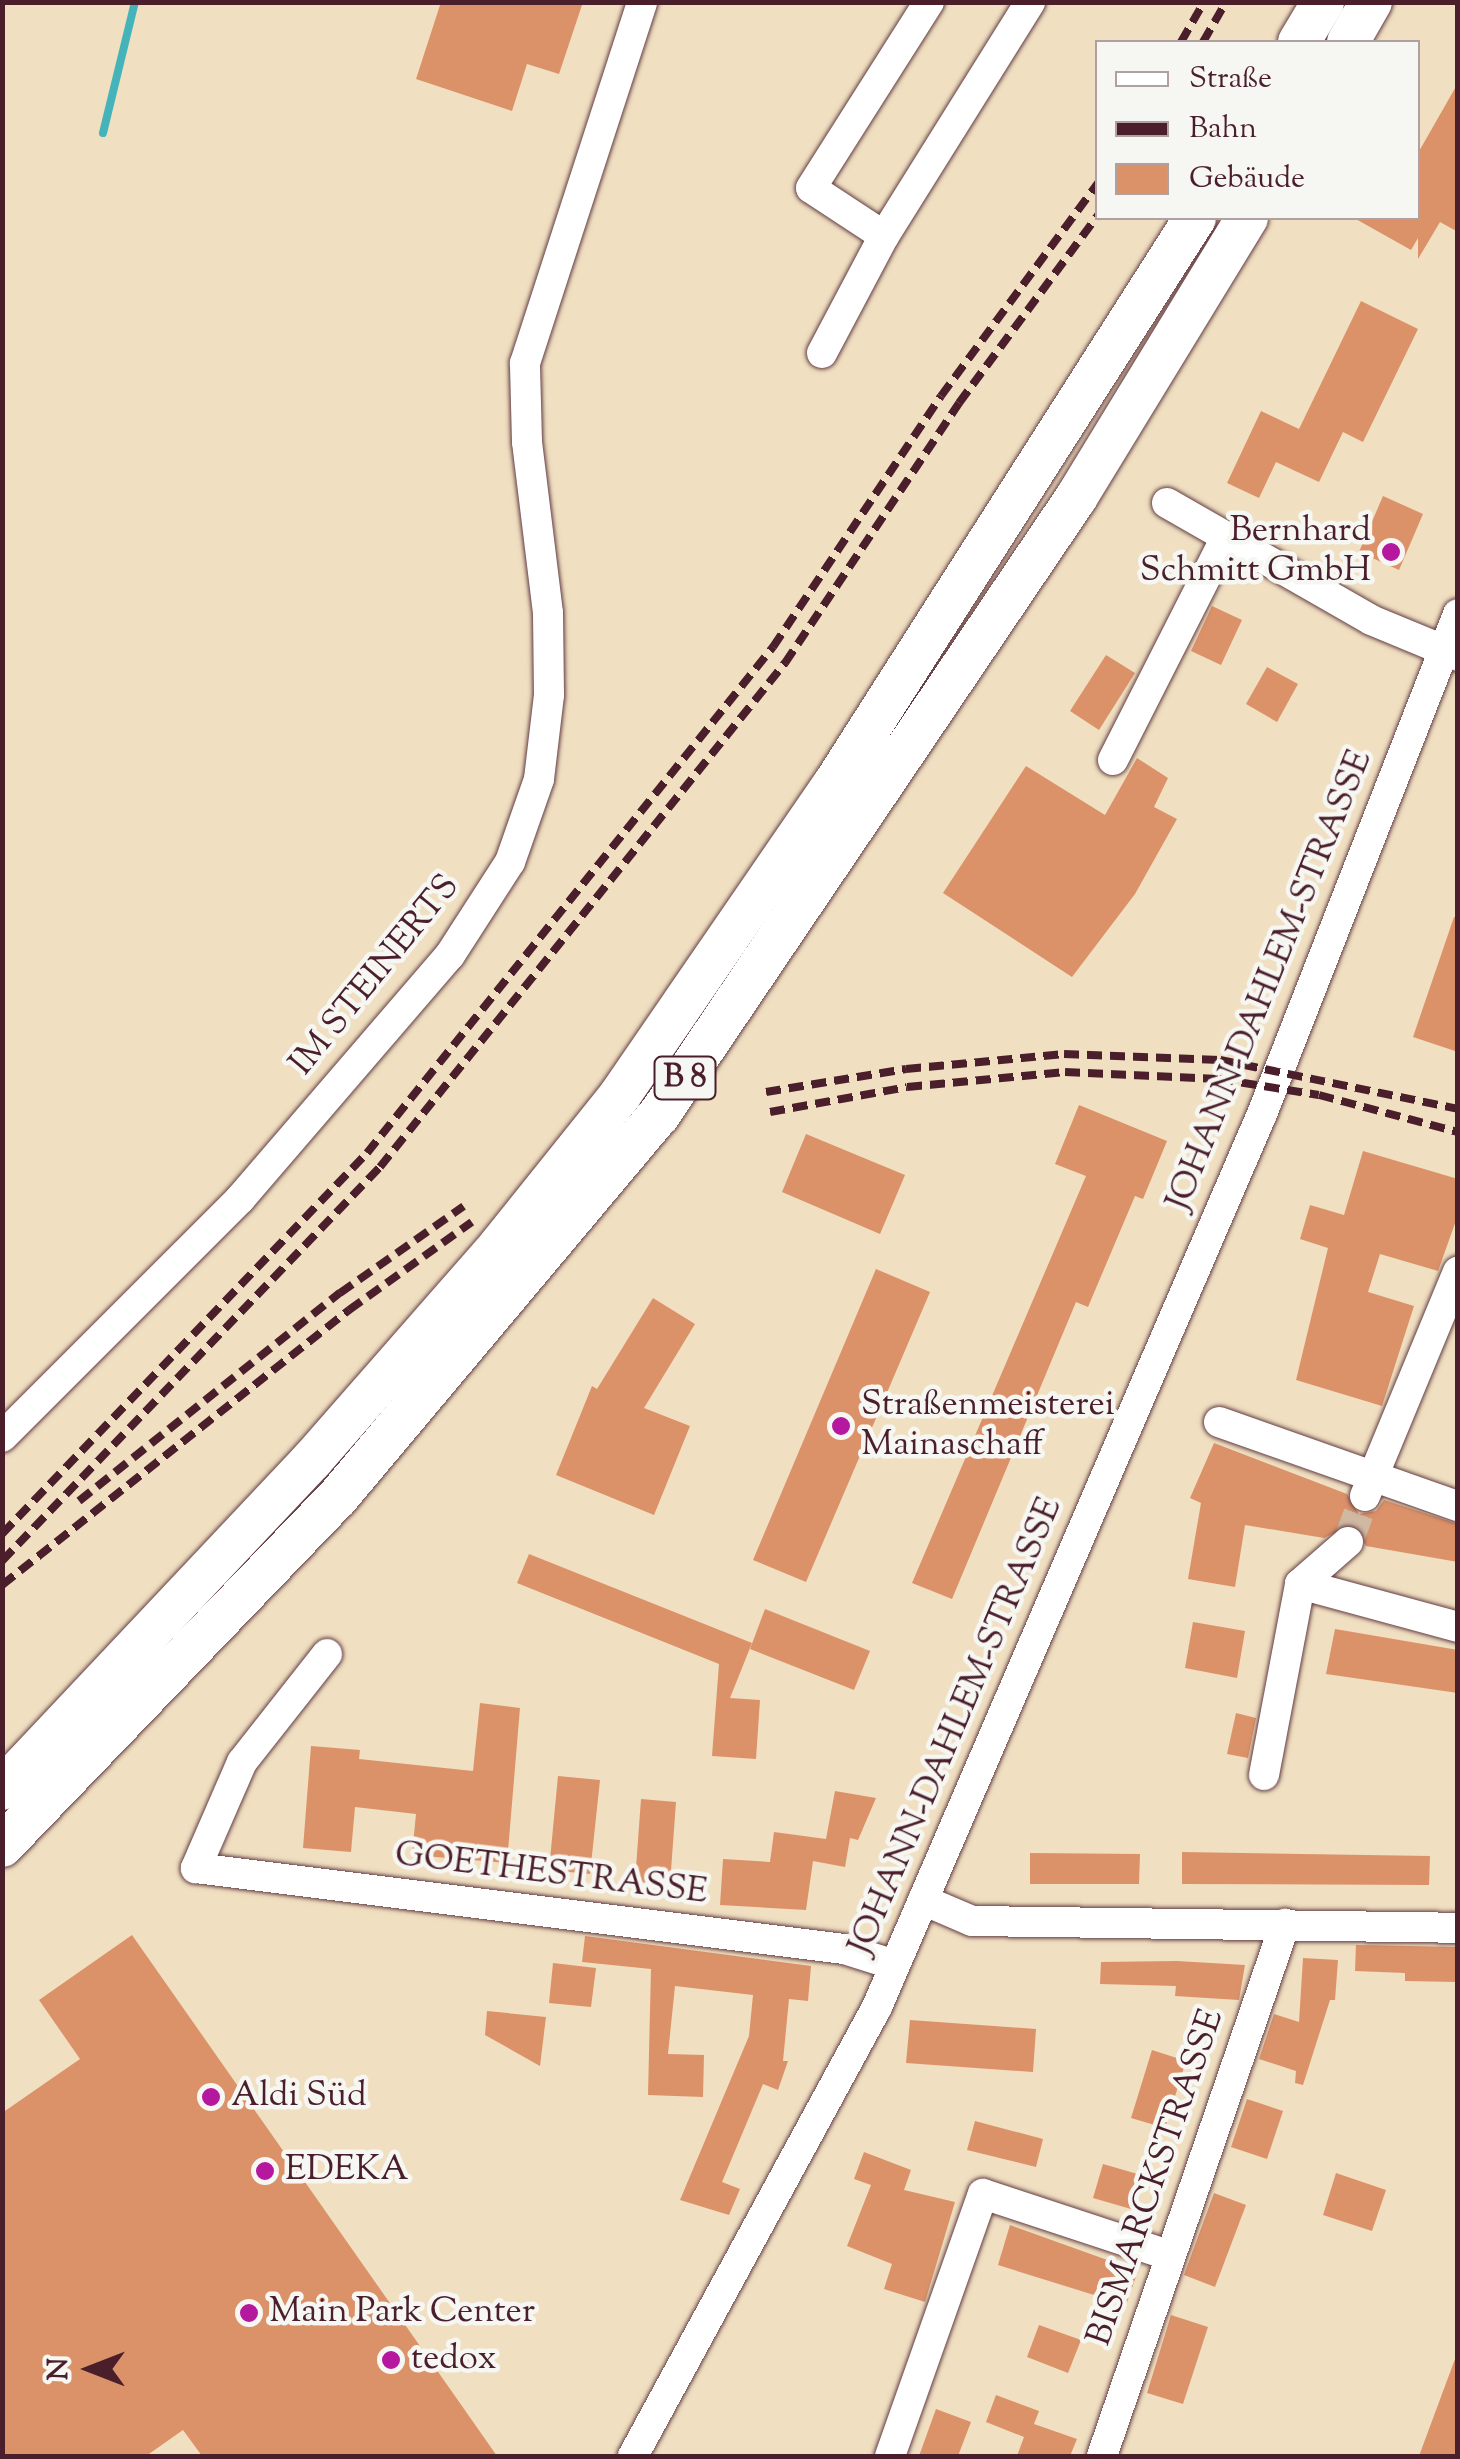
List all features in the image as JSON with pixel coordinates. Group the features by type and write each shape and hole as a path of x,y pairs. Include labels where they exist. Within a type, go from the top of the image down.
{"highway":[{"path":"1300,40 1323,2"},
{"path":"1349,40 1371,2"},
{"name":"B 8","path":"2,1788 312,1460 500,1246 620,1095 876,718 1195,220"},
{"name":"B 8","path":"2,1846 338,1497 660,1115 1076,498 1246,220"}],"street":[{"name":"IM STEINERTS","path":"2,1437 240,1199 450,955 510,862 538,779 549,695 548,613 527,442 525,363 550,270 642,2"},
{"path":"884,236 812,188 928,2"},
{"path":"822,353 884,236 1030,2"},
{"path":"1166,503 1370,620 1450,653"},
{"path":"1113,760 1226,537"},
{"name":"JOHANN-DAHLEM-STRASSE","path":"633,2456 825,2110 895,1965 1262,1114 1450,653 1458,614"},
{"path":"1368,1488 1458,1272"},
{"path":"1219,1422 1368,1488 1458,1506"},
{"path":"1264,1775 1300,1584 1348,1542"},
{"path":"1300,1584 1458,1626"},
{"name":"GOETHESTRASSE","path":"328,1654 242,1762 196,1868 844,1949 895,1965"},
{"path":"922,1900 972,1921 1458,1928"},
{"name":"BISMARCKSTRASSE","path":"1102,2456 1285,1924"},
{"path":"890,2456 984,2194 1169,2255"}],"building":[{"path":"441,2 583,2 559,74 527,64 512,111 416,79"},
{"path":"1458,83 1458,232 1440,222 1418,259 1418,238 1411,250 1358,220 1420,220 1420,150"},
{"path":"1361,301 1418,329 1363,442 1343,432 1319,482 1276,462 1259,498 1227,483 1261,411 1299,429"},
{"path":"1383,496 1423,514 1399,570 1359,552"},
{"path":"1212,606 1242,620 1221,665 1191,651"},
{"path":"1106,655 1135,673 1099,730 1070,711"},
{"path":"1267,667 1298,684 1277,722 1246,704"},
{"path":"1137,758 1168,778 1154,807 1177,819 1135,894 1072,977 943,893 1026,766 1105,815"},
{"path":"1454,917 1458,918 1458,1052 1413,1037"},
{"path":"1079,1105 1167,1141 1143,1199 1135,1196 1088,1307 1076,1302 952,1599 912,1583 1086,1176 1055,1164"},
{"path":"806,1134 905,1175 880,1234 782,1192"},
{"path":"1363,1151 1458,1179 1458,1215 1438,1271 1380,1254 1368,1292 1414,1306 1382,1406 1296,1380 1328,1248 1300,1239 1310,1205 1344,1215"},
{"name":"Straßenmeisterei Mainaschaff","path":"876,1269 930,1292 806,1582 753,1560"},
{"path":"653,1298 695,1324 644,1408 690,1426 654,1515 556,1475 592,1386 597,1389"},
{"path":"1214,1443 1347,1494 1359,1514 1376,1511 1384,1500 1458,1524 1458,1562 1366,1546 1353,1524 1324,1538 1245,1525 1235,1587 1188,1579 1201,1503 1190,1498"},
{"path":"529,1554 752,1643 730,1698 760,1700 756,1759 712,1756 719,1664 517,1583"},
{"path":"765,1609 870,1651 854,1690 750,1649"},
{"path":"1193,1622 1245,1631 1237,1678 1185,1668"},
{"path":"1335,1629 1458,1650 1458,1693 1326,1674"},
{"path":"480,1703 520,1708 507,1863 412,1855 416,1814 355,1807 351,1852 303,1848 311,1746 360,1750 359,1759 473,1771"},
{"path":"1236,1713 1256,1718 1248,1758 1227,1754"},
{"path":"558,1776 600,1780 590,1874 549,1870"},
{"path":"835,1791 876,1798 858,1840 850,1838 845,1867 813,1861 806,1910 720,1905 723,1859 770,1862 774,1832 826,1839"},
{"path":"641,1799 676,1802 670,1884 635,1882"},
{"path":"1182,1852 1430,1856 1429,1885 1182,1884"},
{"path":"1030,1853 1140,1854 1139,1884 1030,1884"},
{"name":"Main Park Center","path":"132,1935 497,2456 202,2456 183,2430 146,2456 2,2456 2,2113 80,2059 39,2000"},
{"path":"585,1936 811,1966 808,2001 789,1999 783,2061 788,2061 778,2090 763,2084 722,2182 740,2189 729,2215 680,2200 749,2036 753,1995 675,1986 668,2054 704,2055 703,2097 648,2095 651,1969 582,1962"},
{"path":"1356,1945 1458,1947 1458,1982 1405,1981 1405,1973 1355,1971"},
{"path":"1303,1958 1338,1960 1335,2000 1330,2000 1303,2085 1295,2083 1296,2071 1259,2059 1274,2014 1299,2022"},
{"path":"1101,1962 1245,1965 1239,2000 1175,1996 1176,1986 1100,1984"},
{"path":"553,1963 596,1968 591,2007 549,2003"},
{"path":"487,2011 546,2017 540,2066 485,2035"},
{"path":"910,2020 1036,2029 1033,2072 906,2063"},
{"path":"1152,2050 1186,2061 1165,2128 1131,2118"},
{"path":"1247,2099 1283,2111 1267,2159 1231,2147"},
{"path":"975,2121 1043,2139 1036,2167 967,2150"},
{"path":"864,2152 911,2170 904,2190 955,2202 925,2302 884,2289 892,2264 847,2246 871,2185 854,2179"},
{"path":"1103,2164 1141,2175 1131,2209 1093,2198"},
{"path":"1336,2173 1386,2190 1372,2231 1323,2215"},
{"path":"1214,2193 1246,2205 1215,2287 1184,2275"},
{"path":"1010,2225 1138,2271 1126,2305 998,2265"},
{"path":"1171,2315 1208,2327 1183,2404 1147,2393"},
{"path":"1039,2325 1081,2340 1068,2373 1027,2357"},
{"path":"1455,2359 1458,2456 1419,2456"},
{"path":"996,2395 1039,2411 1034,2424 1077,2439 1070,2456 1017,2456 1024,2437 986,2422"},
{"path":"936,2409 971,2422 958,2456 919,2456"}],"waterway":[{"path":"103,133 135,2"}],"tunnel":[{"path":"1348,1542 1365,1496"}],"railway":[{"path":"1182,40 1204,2"},
{"path":"1204,40 1226,2"},
{"path":"2,1534 367,1153 773,647 941,396 1095,187"},
{"path":"2,1561 380,1167 785,663 959,403 1095,219"},
{"path":"766,1092 906,1069 1064,1054 1220,1060 1458,1109"},
{"path":"770,1112 907,1087 1065,1072 1219,1079 1319,1095 1458,1132"},
{"path":"79,1501 340,1293 464,1206"},
{"path":"2,1585 349,1310 472,1222"}],"place":[{"name":"Bernhard Schmitt GmbH","path":"1391,552"},
{"name":"Straßenmeisterei Mainaschaff","path":"841,1426"},
{"name":"Aldi Süd","path":"211,2097"},
{"name":"EDEKA","path":"265,2171"},
{"name":"Main Park Center","path":"249,2313"},
{"name":"tedox","path":"391,2360"}]}
